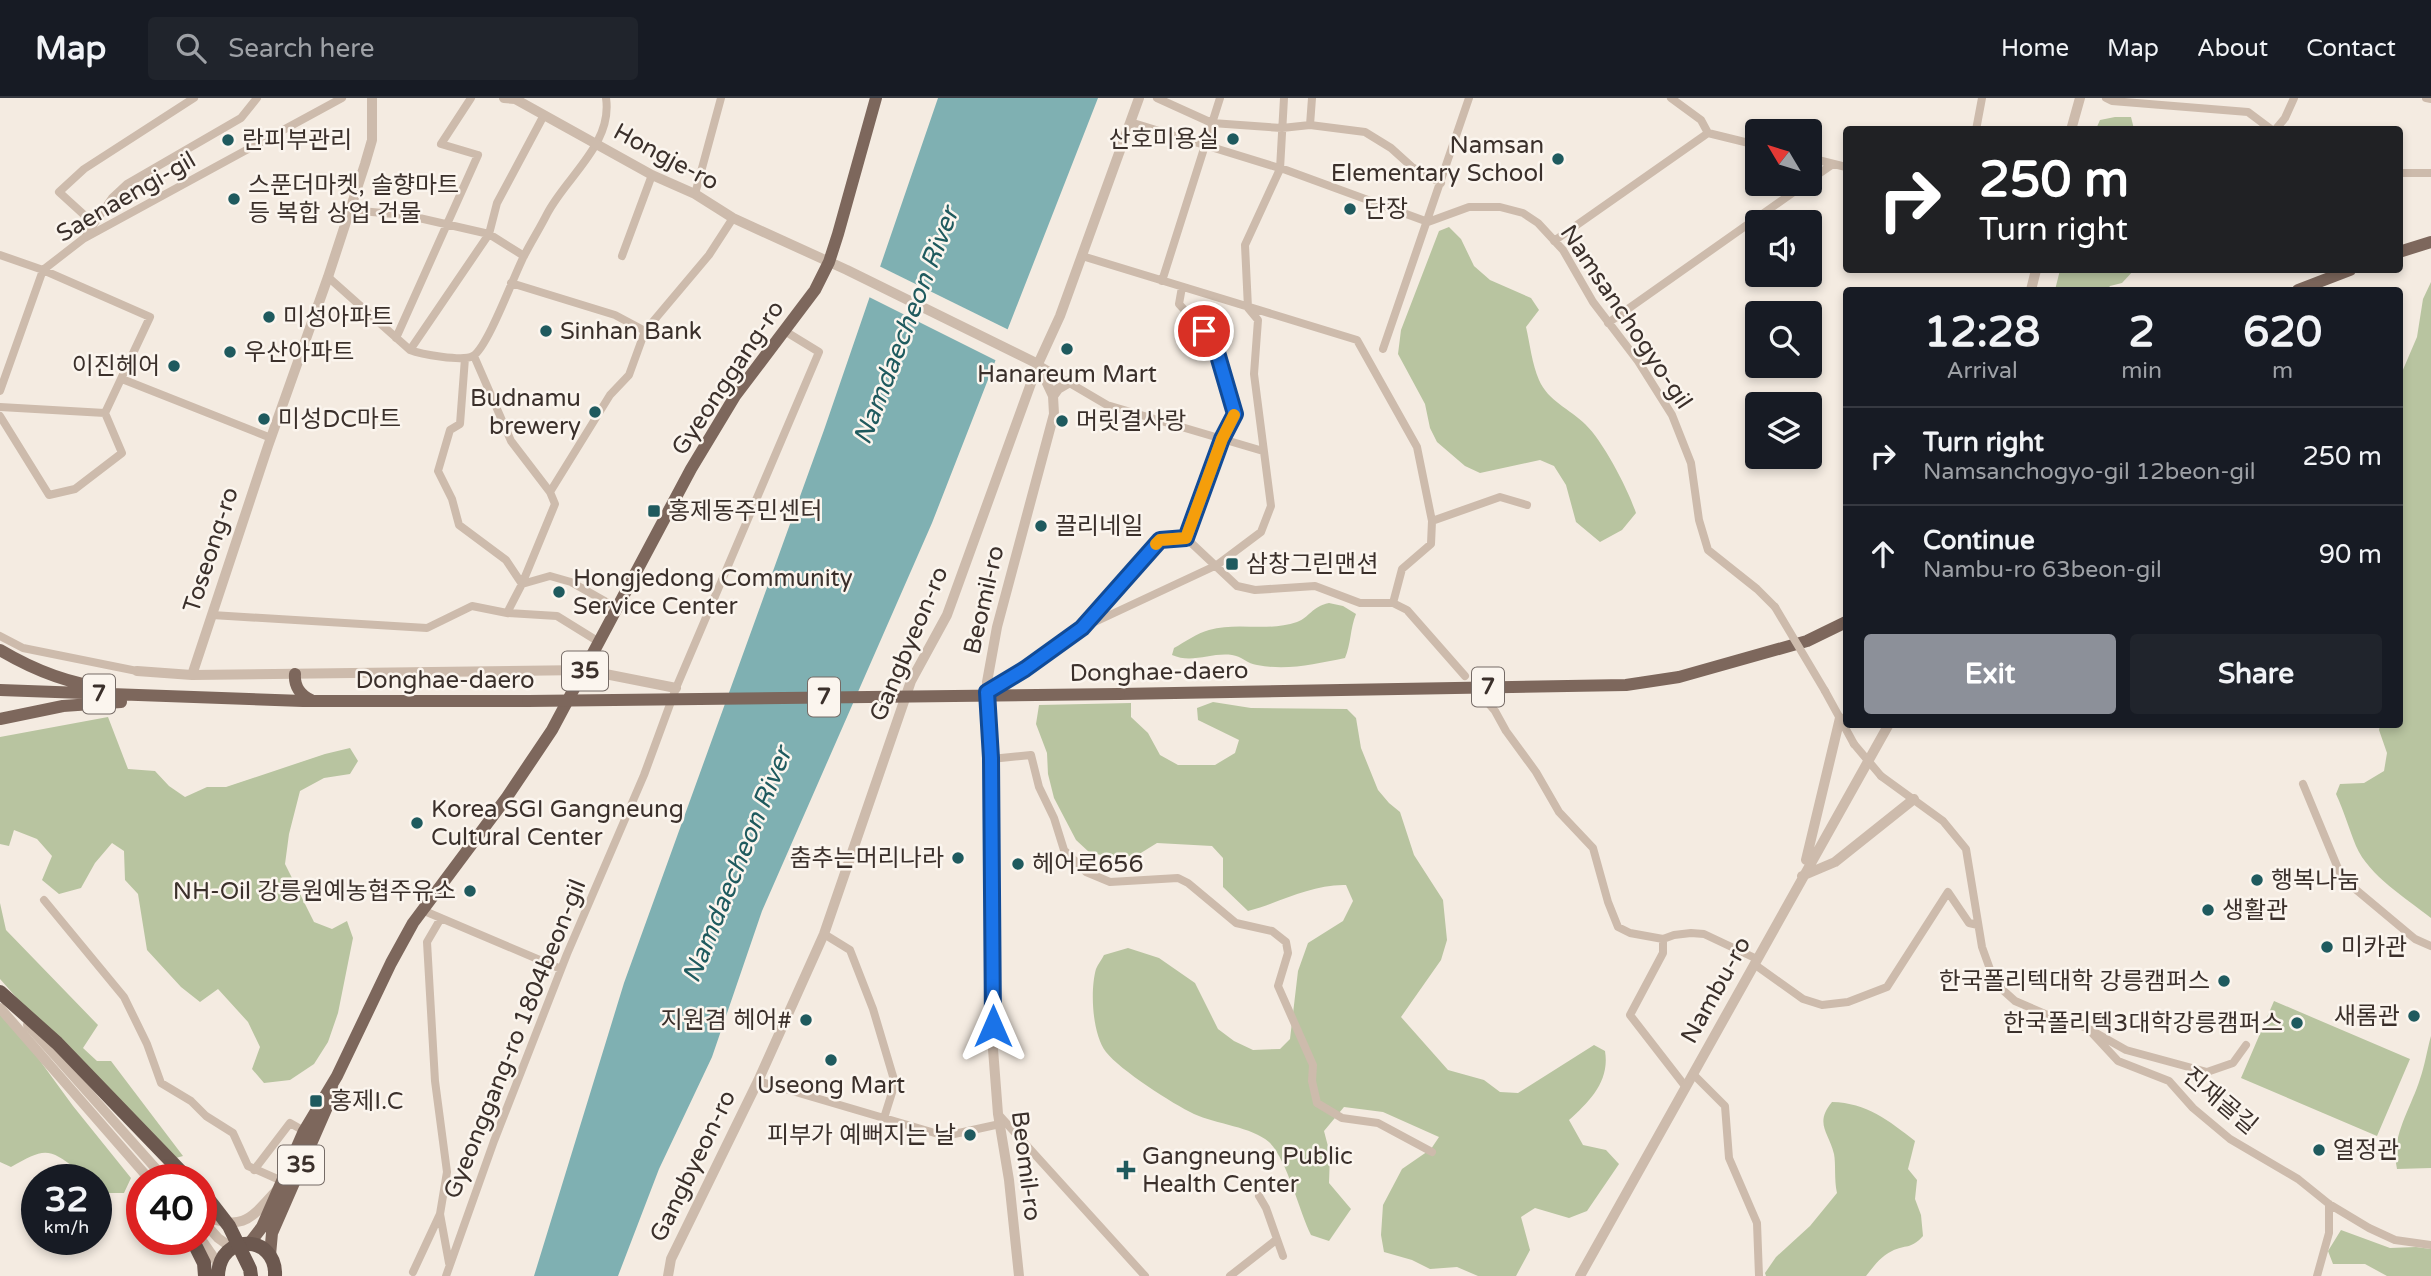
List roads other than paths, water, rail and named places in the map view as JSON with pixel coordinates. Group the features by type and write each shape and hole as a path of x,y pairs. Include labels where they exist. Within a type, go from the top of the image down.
{"highway":[{"path":"0,993 57,1043 174,1164"},
{"path":"217,1210 229,1226 251,1276"},
{"path":"218,1271 222,1256 232,1248 249,1244 264,1249 270,1255 277,1275"},
{"path":"200,1255 205,1276"}],"main road":[{"name":"Gyeonggang-ro","path":"249,1244 262,1227 304,1131 337,1076 391,963 422,910 507,797 552,730 691,469 735,396 815,290 829,262 876,98"},
{"path":"2403,251 2431,242"},
{"path":"2306,287 2342,273"},
{"name":"Donghae-daero","path":"0,690 312,701 528,701 1626,685 1679,677 1807,642 1843,624"},
{"path":"0,650 18,661 64,679 97,687 183,698"},
{"path":"295,674 298,690 312,701"},
{"path":"0,719 63,706 198,698"},
{"name":"Gyeonggang-ro","path":"270,1255 272,1233 333,1098 337,1076"}],"street":[{"path":"93,223 59,192 84,169 194,98"},
{"path":"83,239 112,198 127,184 241,118 257,98"},
{"name":"Saenaengi-gil","path":"0,391 43,270 83,239 342,98"},
{"name":"Toseong-ro","path":"192,675 372,141 372,98"},
{"path":"396,338 478,155 441,144 471,98"},
{"name":"Hongje-ro","path":"504,98 515,99 652,175 695,194 733,218 847,270 1036,363"},
{"path":"522,584 506,560 459,525 452,499 439,471 450,429 460,424 469,357 483,343 553,202 597,144 608,111 606,98"},
{"path":"695,194 721,98"},
{"name":"Gangbyeon-ro","path":"668,1276 671,1259 758,1081 824,934 911,681 947,615 1036,363 1060,316 1139,98"},
{"path":"1157,98 1212,123 1282,128 1310,125 1365,132 1391,148 1412,167 1441,183"},
{"path":"1162,281 1220,98"},
{"path":"987,692 1025,669 1082,628 1217,565 1261,533 1271,506 1254,374 1258,320 1248,308 1245,246 1280,169 1284,98"},
{"path":"1310,125 1312,98"},
{"path":"1383,349 1469,98"},
{"path":"1671,98 1701,120 1708,133 1745,142"},
{"path":"1977,126 1982,98"},
{"path":"2072,126 2080,98"},
{"path":"2106,98 2112,101 2248,112 2268,126"},
{"path":"2278,126 2285,118 2294,98"},
{"path":"410,350 489,234 497,203 544,115"},
{"path":"1130,122 1280,169 1428,222"},
{"path":"1555,241 1708,133"},
{"path":"1822,161 1843,166"},
{"path":"1822,172 1833,164"},
{"path":"2403,173 2431,173"},
{"path":"622,256 652,175"},
{"path":"1608,323 1788,196"},
{"name":"Namsanchogyo-gil","path":"1428,222 1469,207 1500,207 1523,213 1538,223 1563,250 1592,302 1637,361 1672,415 1691,463 1699,520 1708,550 1775,607 1843,724"},
{"path":"349,210 406,215 489,234 524,256"},
{"name":"Hongje-ro","path":"645,331 709,255 733,218"},
{"path":"0,255 43,270 150,317 105,413 121,453 75,489 49,495 0,416"},
{"path":"1082,256 1357,340 1417,447 1432,521 1431,544 1402,569 1393,603"},
{"path":"328,277 410,350 419,354 469,357"},
{"path":"511,283 615,315 645,331 629,375 610,395 550,492"},
{"path":"1182,287 1179,304 1214,342 1235,414 1222,439 1186,538"},
{"name":"Gyeonggang-ro 1804beon-gil","path":"446,1276 491,1148 561,969 644,775 676,688 819,352 783,330"},
{"path":"469,357 511,441 550,492 555,504 507,613"},
{"path":"1036,363 1107,405 1263,451"},
{"path":"1036,363 1053,396 1070,382"},
{"path":"122,379 271,438"},
{"name":"Beomil-ro","path":"1019,1276 993,1049 991,758 987,692 997,626 1054,414 1053,396"},
{"path":"0,407 105,413"},
{"path":"1432,521 1500,497 1527,505"},
{"path":"1082,628 1160,540 1186,538 1237,586 1255,590 1315,586 1360,603 1393,603 1407,610 1465,676"},
{"path":"522,584 550,576 571,582 617,608"},
{"path":"212,615 427,628 472,606 507,613 557,615 599,642"},
{"path":"0,636 23,648 136,671 192,675 585,670 676,688"},
{"path":"1482,696 1536,772 1559,812 1593,848 1618,927 1630,933 1663,939 1683,934 1704,934 1756,961 1803,999 1822,1006 1848,1002 1887,988 1948,892 1969,923 1978,925"},
{"path":"1802,876 1840,718"},
{"name":"Namsanchogyo-gil","path":"1845,728 1854,744 1881,776 1942,821 1966,849 1982,947 1995,983 2015,1001 2087,1028 2126,1050 2207,1072 2233,1063 2246,1045"},
{"name":"Nambu-ro","path":"1580,1276 1887,728"},
{"path":"991,758 1031,755 1039,787 1054,818 1064,850 1086,872 1110,882 1178,878 1188,883 1236,923 1272,931 1286,943 1288,953 1278,986 1313,1065 1312,1081 1317,1103 1342,1118 1378,1123 1432,1152"},
{"path":"2302,784 2342,878 2415,939 2431,946"},
{"path":"1802,876 1835,862 1914,799"},
{"path":"44,900 124,996 162,1083 233,1133 248,1166 281,1184 253,1217 238,1224 217,1221"},
{"path":"422,910 561,969"},
{"path":"413,1272 440,1214 447,1172 435,1081 427,942 441,918"},
{"path":"824,934 850,950 873,1009 895,1083 884,1118"},
{"path":"1663,939 1663,953 1630,1015 1685,1086"},
{"path":"0,993 152,1164"},
{"path":"0,1009 136,1164"},
{"name":"진재골길","path":"2087,1028 2118,1062 2169,1081 2193,1108 2230,1139 2298,1179 2329,1204 2395,1240 2429,1244"},
{"path":"1693,1074 1725,1106 1729,1158 1757,1223 1759,1276"},
{"path":"758,1081 945,1136 999,1119 1145,1276"},
{"path":"254,1170 290,1123 304,1131"},
{"path":"1259,1196 1283,1256"},
{"path":"2317,1276 2329,1233 2329,1204"},
{"path":"440,1214 449,1265"},
{"path":"217,1237 232,1248"},
{"path":"1230,1276 1276,1240"},
{"path":"210,1255 218,1271"}],"water":[{"name":"Namdaecheon River","path":"938,98 1098,98 932,523 762,911 712,1057 659,1169 618,1276 534,1276 624,983 824,430"}],"place":[{"name":"산호미용실","path":"1233,139"},
{"name":"란피부관리","path":"228,140"},
{"name":"Namsan Elementary School","path":"1558,159"},
{"name":"스푼더마켓, 솔향마트 등 복합 상업 건물","path":"234,199"},
{"name":"단장","path":"1350,209"},
{"name":"미성아파트","path":"269,317"},
{"name":"Sinhan Bank","path":"546,331"},
{"name":"Hanareum Mart","path":"1067,349"},
{"name":"우산아파트","path":"230,352"},
{"name":"이진헤어","path":"174,366"},
{"name":"Budnamu brewery","path":"595,412"},
{"name":"미성DC마트","path":"264,419"},
{"name":"머릿결사랑","path":"1062,421"},
{"name":"홍제동주민센터","path":"654,511"},
{"name":"끌리네일","path":"1041,526"},
{"name":"삼창그린맨션","path":"1232,564"},
{"name":"Hongjedong Community Service Center","path":"559,592"},
{"name":"Korea SGI Gangneung Cultural Center","path":"417,823"},
{"name":"춤추는머리나라","path":"958,858"},
{"name":"헤어로656","path":"1018,864"},
{"name":"행복나눔","path":"2257,880"},
{"name":"NH-Oil 강릉원예농협주유소","path":"470,891"},
{"name":"생활관","path":"2208,910"},
{"name":"미카관","path":"2327,947"},
{"name":"한국폴리텍대학 강릉캠퍼스","path":"2224,981"},
{"name":"새롬관","path":"2414,1016"},
{"name":"지원겸 헤어#","path":"806,1020"},
{"name":"한국폴리텍3대학강릉캠퍼스","path":"2297,1023"},
{"name":"Useong Mart","path":"831,1060"},
{"name":"홍제I.C","path":"316,1101"},
{"name":"피부가 예뻐지는 날","path":"970,1135"},
{"name":"열정관","path":"2319,1150"},
{"name":"Gangneung Public Health Center","path":"1126,1170"}]}
